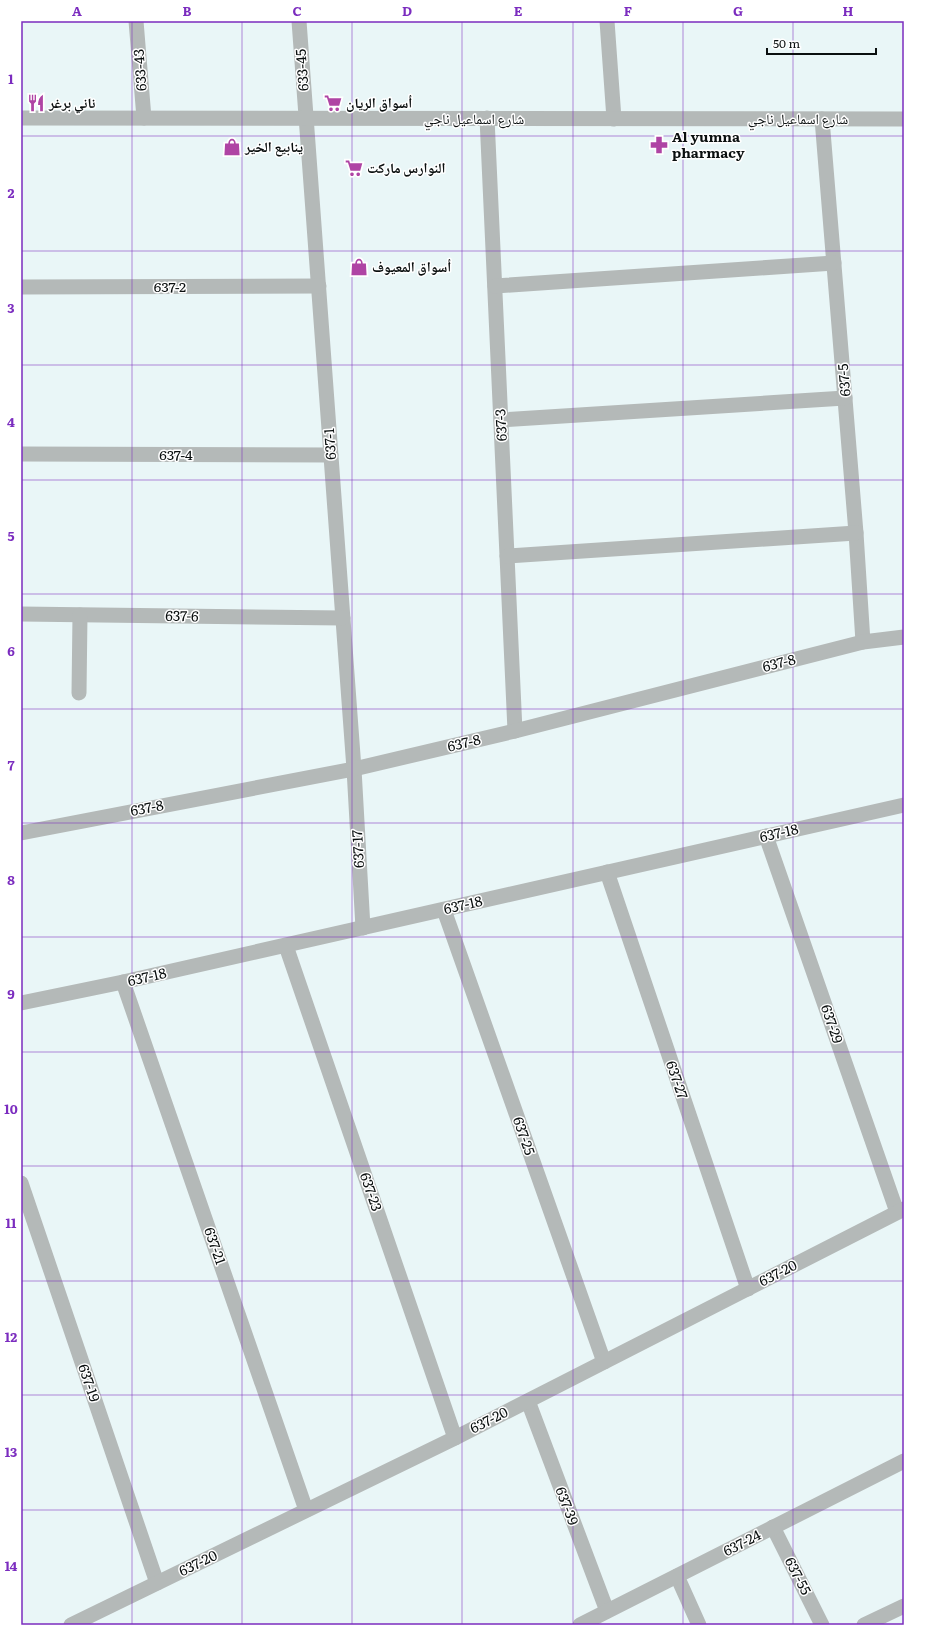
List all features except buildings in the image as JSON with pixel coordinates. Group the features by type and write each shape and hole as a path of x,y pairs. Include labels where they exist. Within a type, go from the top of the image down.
{"street":[{"name":"633-43","path":"136,21 144,118"},
{"name":"633-45","path":"299,21 306,119"},
{"path":"607,21 614,119"},
{"name":"شارع اسماعيل ناجي","path":"21,118 904,119"},
{"name":"637-3","path":"487,118 515,731"},
{"name":"637-1","path":"306,119 354,769"},
{"name":"637-5","path":"822,119 856,533 863,642"},
{"path":"495,286 834,263"},
{"name":"637-2","path":"21,288 318,286"},
{"path":"501,420 845,398"},
{"name":"637-4","path":"21,454 331,455"},
{"path":"507,556 856,533"},
{"name":"637-6","path":"21,614 343,618"},
{"path":"79,693 80,615"},
{"name":"637-8","path":"21,832 354,769 515,731 863,642 904,637"},
{"name":"637-17","path":"354,769 363,928"},
{"name":"637-18","path":"21,1003 286,946 904,805"},
{"name":"637-29","path":"766,836 901,1210"},
{"name":"637-27","path":"607,872 748,1289"},
{"name":"637-25","path":"444,910 604,1362"},
{"name":"637-23","path":"286,946 455,1438"},
{"name":"637-21","path":"123,982 306,1510"},
{"name":"637-19","path":"21,1184 157,1583"},
{"name":"637-20","path":"71,1625 455,1438 901,1210"},
{"name":"637-39","path":"528,1401 607,1611"},
{"name":"637-24","path":"580,1625 904,1461"},
{"name":"637-55","path":"773,1527 822,1625"},
{"path":"677,1576 699,1625"},
{"path":"864,1625 904,1606"}],"place":[{"name":"ناني برغر","path":"36,103"},
{"name":"أسواق الريان","path":"333,103"},
{"name":"Al yumna pharmacy","path":"659,145"},
{"name":"ينابيع الخير","path":"232,147"},
{"name":"النوارس ماركت","path":"354,168"},
{"name":"أسواق المعيوف","path":"359,267"}]}
